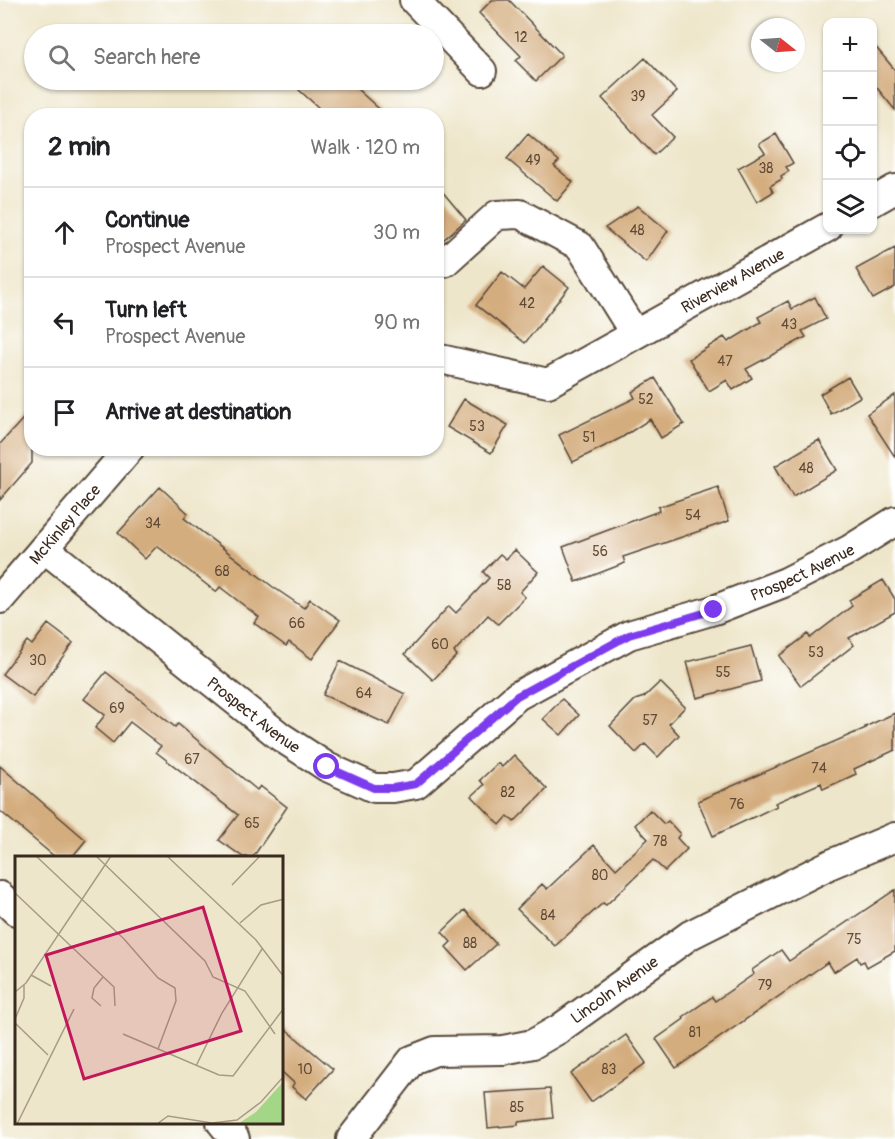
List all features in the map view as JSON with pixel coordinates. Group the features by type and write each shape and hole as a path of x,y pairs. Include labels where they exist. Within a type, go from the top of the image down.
{"street":[{"path":"414,0 437,24"},
{"path":"444,31 482,71"},
{"path":"877,200 895,189"},
{"path":"445,261 497,215 520,214 580,246 635,334"},
{"name":"Riverview Avenue","path":"444,359 548,383 823,230"},
{"name":"McKinley Place","path":"0,599 123,456"},
{"name":"Prospect Avenue","path":"44,548 281,736 327,767 374,788 393,788 416,784 517,696 629,635 714,610 786,582 849,550 895,521"},
{"name":"Lincoln Avenue","path":"351,1139 412,1060 435,1051 504,1050 533,1044 559,1029 690,935 831,864 895,837"},
{"path":"0,896 15,910"},
{"path":"223,1124 235,1139"}],"building":[{"path":"492,0 509,0 562,55 536,81 516,61 521,56 479,13"},
{"path":"877,49 895,70 895,110 877,88"},
{"path":"645,58 677,92 652,115 673,137 654,155 602,98"},
{"path":"299,90 358,90 378,108 319,108"},
{"path":"528,134 559,161 554,166 573,182 557,201 507,159"},
{"path":"776,134 793,163 786,167 789,171 781,176 782,179 770,186 773,192 757,202 738,168 765,153 759,144"},
{"path":"444,194 466,220 444,239"},
{"path":"638,206 668,231 646,262 605,228"},
{"path":"895,248 895,287 873,299 856,269"},
{"path":"543,266 569,287 525,343 476,305 502,272 524,289"},
{"path":"815,297 826,319 802,331 806,337 746,369 752,378 733,390 727,380 709,391 689,359 724,337 728,342 761,322 758,317 788,301 792,309"},
{"path":"848,377 860,397 831,414 820,394"},
{"path":"655,378 684,424 661,438 650,419 621,438 573,462 559,435 635,398 632,392"},
{"path":"895,395 895,457 867,414"},
{"path":"464,399 508,425 491,453 447,427"},
{"path":"24,418 24,456 32,456 32,463 0,500 0,444"},
{"path":"819,440 837,470 793,497 775,466"},
{"path":"160,487 188,513 184,518 273,587 304,608 310,599 340,620 312,659 289,642 286,646 254,623 259,617 220,587 216,592 157,546 145,559 118,533"},
{"path":"718,487 729,521 623,557 625,563 576,582 563,547 659,511 658,507"},
{"path":"515,550 538,572 520,592 525,597 498,624 488,615 454,652 457,655 433,680 405,654 449,606 456,613 489,578 483,572 500,554 506,559"},
{"path":"883,580 895,599 895,612 849,638 854,645 801,686 779,656 808,634 810,638 852,606 849,600"},
{"path":"48,624 73,643 33,697 2,674 27,641 32,645"},
{"path":"751,646 761,681 697,698 687,662"},
{"path":"340,661 405,694 389,725 323,695"},
{"path":"106,672 175,727 178,724 257,790 260,786 287,807 254,856 242,856 219,840 238,815 156,752 161,746 130,722 113,743 95,728 105,715 84,699"},
{"path":"660,682 685,707 669,724 679,735 658,757 645,744 636,753 610,726 635,700 644,697"},
{"path":"562,699 579,715 561,735 543,719"},
{"path":"895,713 895,750 854,769 856,774 823,789 821,783 775,803 777,806 713,836 698,801 866,728"},
{"path":"514,755 547,789 514,822 508,816 500,825 472,796 484,785 480,780 498,763 502,767"},
{"path":"0,766 86,840 73,856 54,856 0,811"},
{"path":"650,810 664,824 668,821 680,834 677,838 687,849 665,871 653,860 606,905 603,903 555,946 517,909 542,884 547,889 594,845 616,869 648,839 635,825"},
{"path":"895,890 895,951 867,967 864,961 860,963 857,957 834,972 828,962 676,1068 656,1039 684,1019 683,1017 712,997 715,1001 754,974 752,970 781,950 789,961"},
{"path":"465,910 496,944 467,970 446,947 451,942 442,932"},
{"path":"284,1028 333,1069 306,1099 292,1087 294,1083 284,1074"},
{"path":"626,1035 646,1063 591,1102 571,1074"},
{"path":"550,1089 553,1118 488,1128 485,1093"}],"route":[{"path":"327,767 374,788 393,788 416,784 517,696 629,635 714,610"}]}
